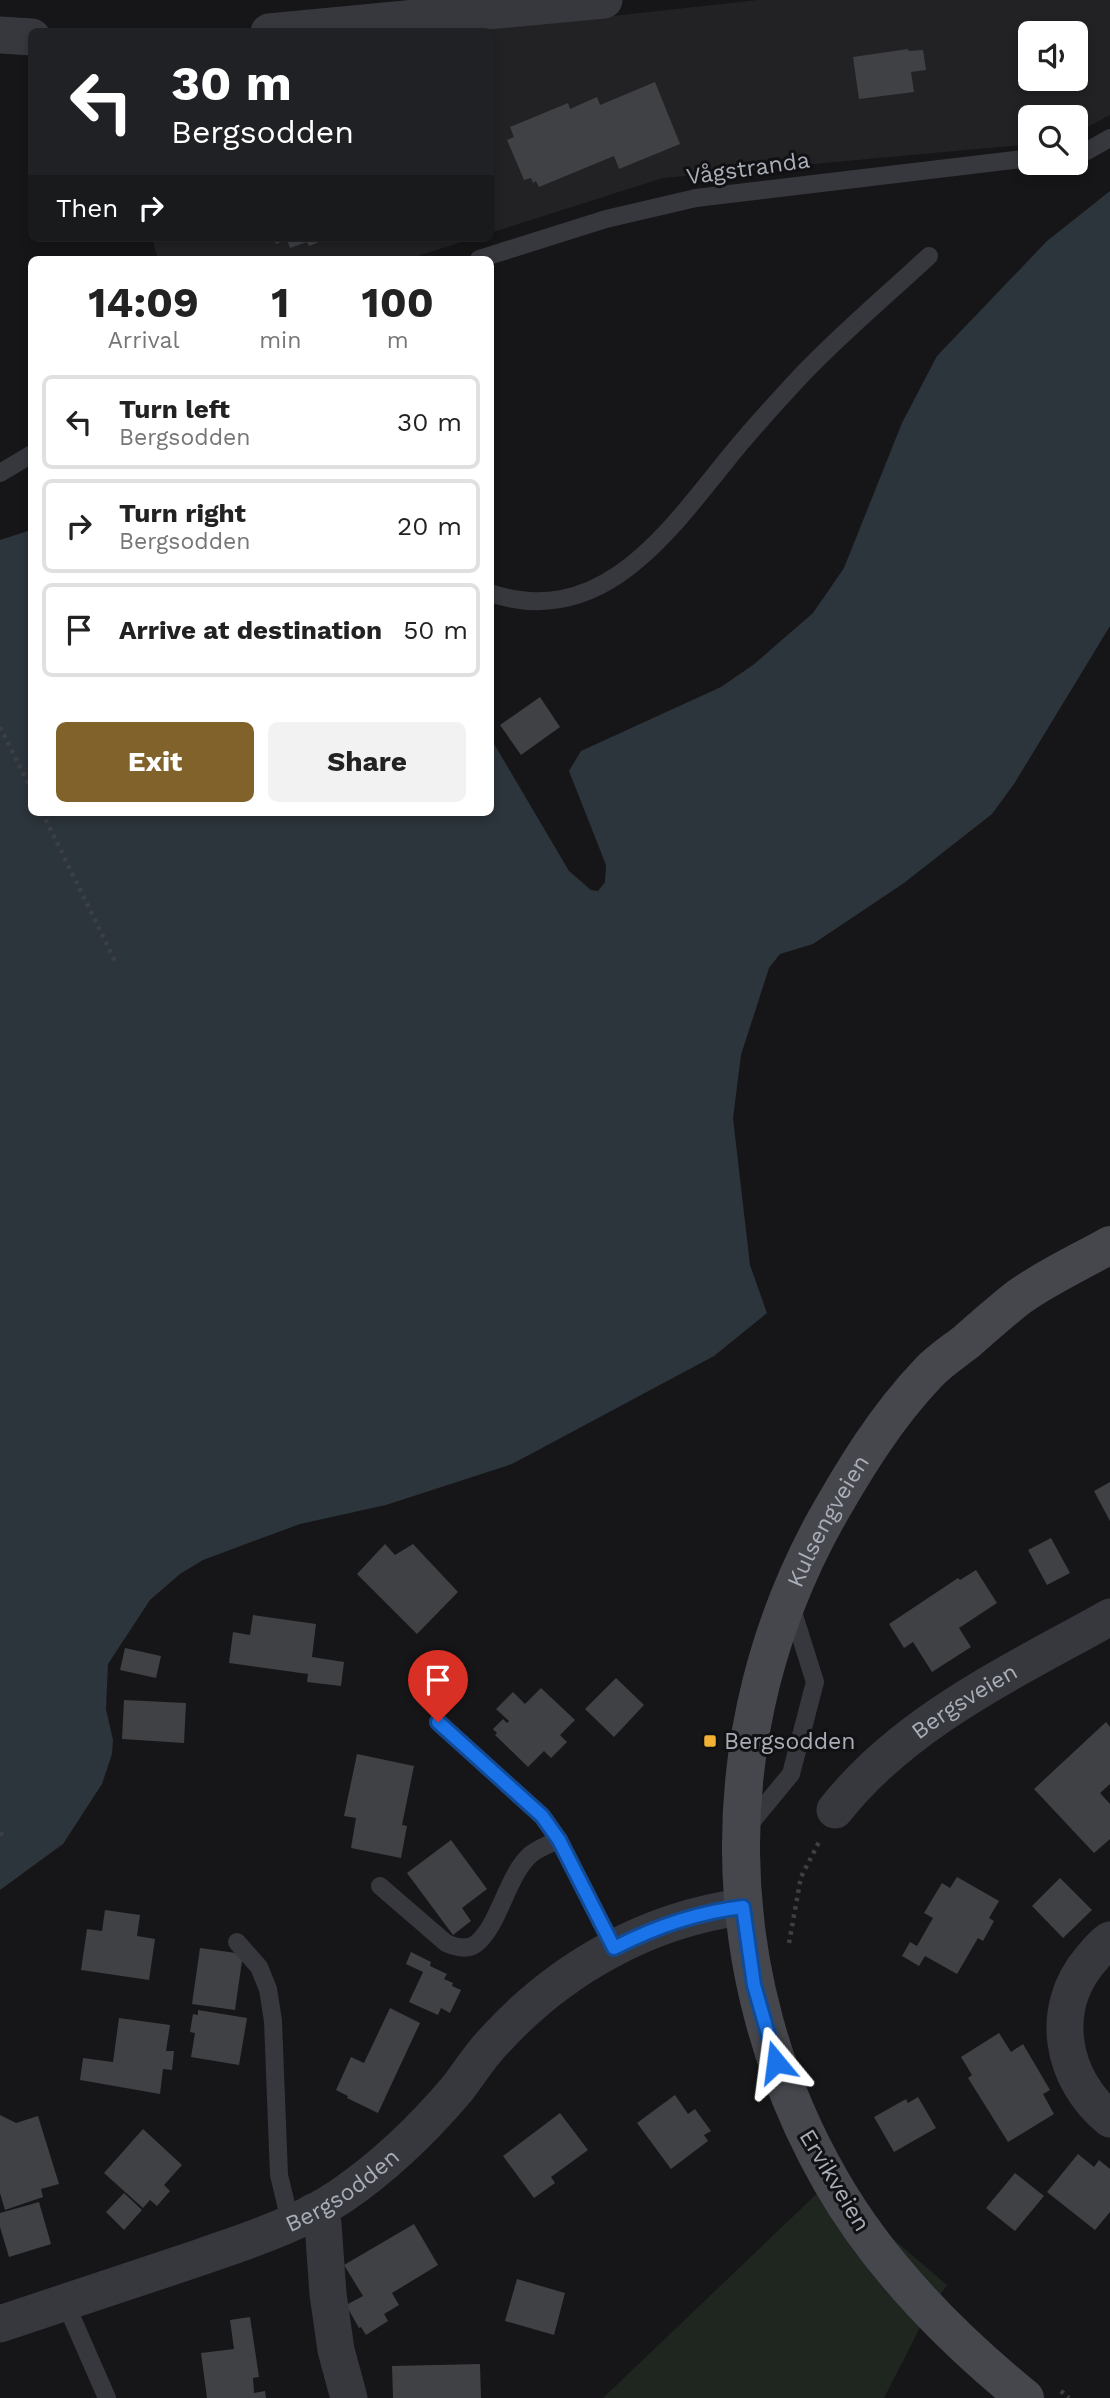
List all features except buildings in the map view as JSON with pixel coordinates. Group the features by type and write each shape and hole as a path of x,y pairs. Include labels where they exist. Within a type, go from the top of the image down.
{"main road":[{"name":"Kulsengveien","path":"743,1907 740,1836 743,1779 753,1714 788,1597 811,1547 865,1452 886,1422 930,1371 1021,1296 1110,1245"},
{"name":"Ervikveien","path":"743,1907 754,1985 776,2062 805,2134 831,2183 901,2280 972,2352 1042,2394"}],"street":[{"path":"311,28 604,0"},
{"path":"0,35 28,37"},
{"name":"Bergsveien","path":"835,1810 847,1794 898,1746 967,1697 1110,1617"},
{"name":"Bergsodden","path":"0,2324 302,2219 339,2197 384,2164 424,2126 494,2041 533,2001 577,1968 614,1948 661,1928 723,1909 743,1907"},
{"path":"1110,1940 1085,1967 1070,1990 1064,2021 1066,2045 1073,2071 1085,2094 1110,2119"},
{"path":"302,2219 321,2219 323,2224 328,2294 336,2350 349,2398"}],"lane":[{"path":"1088,150 1110,138"},
{"name":"Vågstranda","path":"489,256 607,219 696,198 1018,160"},
{"path":"494,594 512,601 563,601 596,588 635,563 660,542 726,461 799,379 929,256"},
{"path":"0,473 28,456"},
{"path":"740,1836 792,1774 815,1682 788,1597"},
{"path":"438,1722 542,1816 559,1840 614,1948"},
{"path":"380,1886 446,1943 454,1947 468,1947 477,1943 489,1926 529,1856 541,1847 559,1840"},
{"path":"237,1942 259,1967 268,1989 273,2021 279,2175 302,2219"},
{"path":"65,2302 107,2398"}],"path":[{"path":"0,727 28,783"},
{"path":"44,816 114,961"},
{"path":"788,1954 794,1906 802,1877 835,1810"},
{"path":"1042,2394 1069,2398"}],"shaded area":[{"path":"758,0 1110,0 1110,115 1088,127 1088,105 1018,105 1018,145 663,178 494,232 494,29"},
{"path":"1110,191 1110,626 1014,784 992,814 904,883 813,944 780,954 769,968 741,1055 733,1118 750,1265 767,1313 714,1356 512,1464 386,1505 300,1524 203,1560 180,1574 150,1600 108,1664 106,1709 113,1740 112,1754 102,1784 63,1844 0,1890 0,540 28,531 28,816 494,816 494,744 569,871 591,890 598,891 605,882 606,865 569,771 581,751 721,687 753,665 813,613 844,568 902,423 937,356 1047,241"},
{"path":"153,242 461,242 417,256 157,256"},
{"path":"828,2183 947,2285 926,2316 884,2398 603,2398"}],"place":[{"name":"Bergsodden","path":"710,1741"}],"route":[{"path":"438,1722 542,1816 559,1840 614,1948 661,1928 723,1909 743,1907 754,1985 776,2062"}]}
